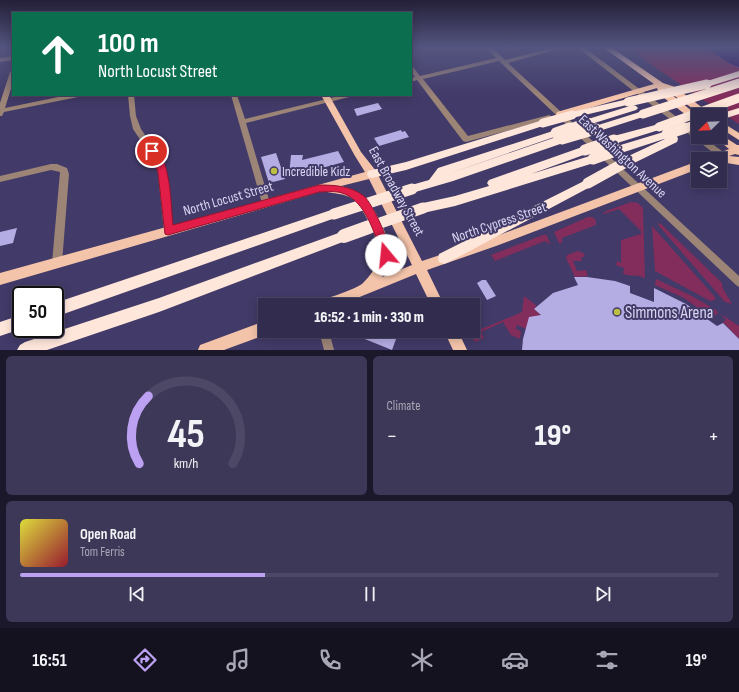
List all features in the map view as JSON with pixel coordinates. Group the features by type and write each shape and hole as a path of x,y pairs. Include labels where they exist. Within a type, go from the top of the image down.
{"highway":[{"path":"372,174 406,166 572,114 631,105 739,74"},
{"path":"64,307 334,214 434,181 449,178 559,136 592,126 643,114 739,83"},
{"path":"25,350 159,305 344,236 585,150 659,127 739,98"},
{"path":"592,126 631,105"},
{"path":"727,115 739,111"},
{"path":"444,258 588,183 670,137 691,127"},
{"path":"423,208 455,202 618,150 691,131"},
{"path":"0,329 12,325"}],"main road":[{"path":"630,64 660,85 672,89 698,108"},
{"path":"560,114 660,85"},
{"path":"660,85 662,92 691,115"},
{"name":"East Broadway Street","path":"326,98 358,154 372,174 435,298"},
{"path":"727,129 739,137"},
{"path":"727,142 738,150"},
{"path":"727,154 738,150"},
{"path":"727,159 739,161"},
{"name":"North Cypress Street","path":"344,298 444,258 492,243 691,168"},
{"name":"North Locust Street","path":"0,279 372,174"},
{"path":"319,188 338,188 350,192 361,200 370,214 382,241 386,255 380,269 366,289"},
{"path":"206,350 258,331"},
{"path":"454,338 460,350"}],"street":[{"path":"412,80 482,64"},
{"name":"East Washington Avenue","path":"507,64 739,282"},
{"path":"603,64 639,92 711,152"},
{"path":"412,69 466,139 560,114"},
{"path":"0,113 12,75"},
{"path":"0,113 74,96"},
{"path":"132,96 133,116 137,129 161,165 168,231"},
{"path":"234,96 266,203"},
{"path":"242,122 326,98 343,96"},
{"path":"0,179 53,167 64,170 65,174 57,263"},
{"path":"326,338 329,350"}],"shaded area":[{"path":"651,64 732,64 739,67 739,124 727,116 727,108 715,108"},
{"path":"631,202 638,203 643,208 645,278 623,274 624,268 616,265 617,261 621,263 621,240 641,234 641,231 619,209 604,214 603,213"},
{"path":"588,217 593,217 596,221 596,225 562,238 562,243 559,243 554,232"},
{"path":"658,223 661,224 722,283 723,289 732,304 725,302"},
{"path":"652,226 715,297 715,300 710,301 655,271"},
{"path":"543,235 547,235 550,245 545,241 495,261 491,255"},
{"path":"578,251 583,253 585,256 581,258 582,261 573,261 577,271 586,270 588,276 575,277 566,258 567,255"},
{"path":"656,279 692,296 716,310 718,313 712,318 684,298 655,285"},
{"path":"524,296 537,306 534,309 544,317 526,329 517,325 516,329 521,331 520,339 511,335 503,322 481,332 484,338 475,342 472,338 480,338 480,330 522,312"},
{"path":"721,314 739,326 739,339 723,322 726,320"}],"building":[{"path":"378,103 382,109 357,116 354,109"},
{"path":"401,130 402,132 405,131 409,137 379,146 374,138"},
{"path":"338,151 344,162 318,169 317,167 302,172 302,175 289,175 291,155 303,155 302,160"},
{"name":"Incredible Kidz","path":"276,153 285,179 269,183 261,157"},
{"path":"17,228 13,243 0,246 0,232"},
{"name":"Simmons Arena","path":"574,277 587,277 615,281 630,286 630,293 654,302 654,288 686,304 717,326 723,323 739,339 739,350 522,350 523,339 529,317 541,315 534,309 553,293 578,285"},
{"path":"482,280 486,280 496,296 487,300 477,283"},
{"path":"362,338 396,338 392,350"}],"place":[{"name":"Incredible Kidz","path":"274,171"},
{"name":"Simmons Arena","path":"617,312"}],"route":[{"path":"152,151 158,158 163,173 168,231 319,188 338,188 350,192 361,200 370,214 382,241 386,255"}]}
